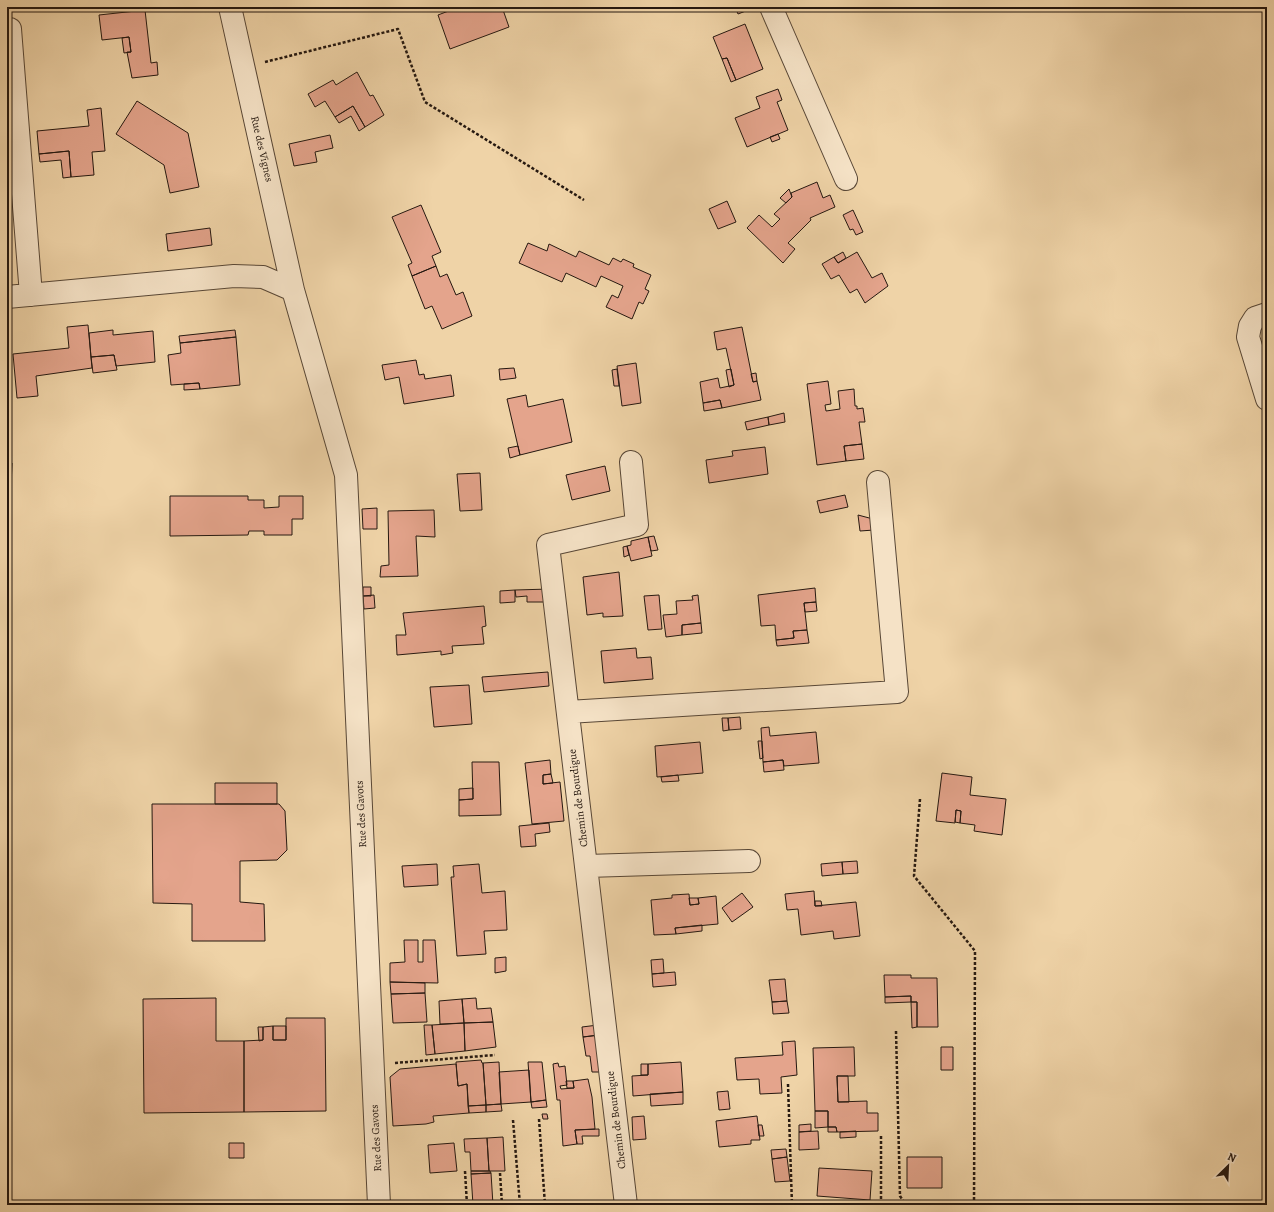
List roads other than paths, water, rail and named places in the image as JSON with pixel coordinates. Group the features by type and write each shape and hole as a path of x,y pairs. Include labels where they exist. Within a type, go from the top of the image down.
{"street":[{"name":"Rue des Vignes","path":"230,7 293,290 332,425"},
{"path":"771,7 846,178"},
{"path":"10,29 31,295"},
{"path":"7,297 234,276 263,276 293,290"},
{"path":"1267,314 1255,318 1250,326 1248,337 1267,398"},
{"name":"Rue des Gavots","path":"332,425 346,475 379,1205"},
{"name":"Chemin de Bourdigue","path":"626,1205 548,545 637,525 631,462"},
{"path":"568,712 897,692 878,482"},
{"path":"586,866 750,862"}]}
